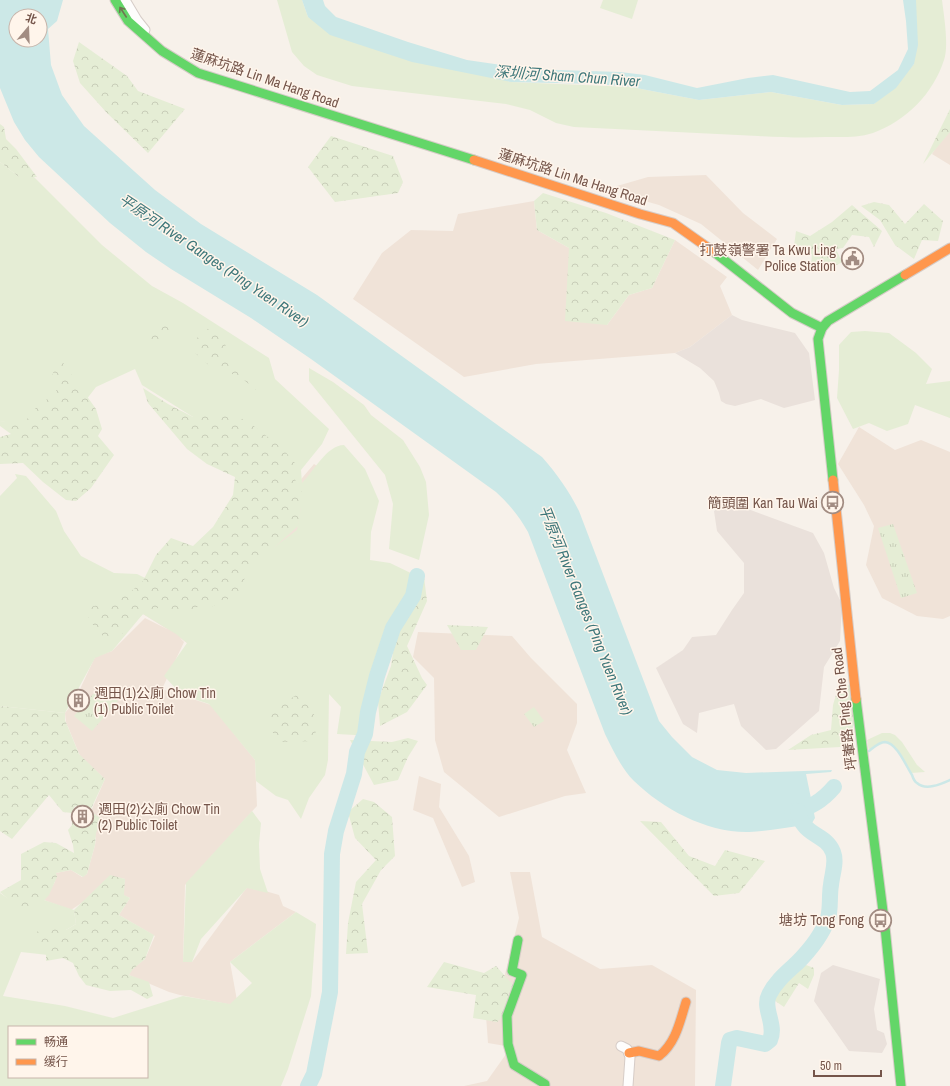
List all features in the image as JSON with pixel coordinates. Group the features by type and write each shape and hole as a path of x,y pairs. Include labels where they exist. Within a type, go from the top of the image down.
{"street":[{"name":"蓮麻坑路 Lin Ma Hang Road","path":"115,0 128,21 153,43 175,60 198,73 633,212 673,223 694,237 792,313 822,328"},
{"name":"蓮麻坑路 Lin Ma Hang Road","path":"125,0 153,43"},
{"path":"822,328 828,321 838,314 950,248"},
{"name":"坪輋路 Ping Che Road","path":"822,328 818,339 818,350 860,734 870,800 892,990 901,1086"},
{"path":"518,940 512,971 522,975 507,1016 508,1044 514,1065 546,1086"},
{"path":"628,1052 639,1051 659,1056 665,1053 671,1044 686,1002"},
{"path":"621,1046 627,1049 630,1058 628,1086"}],"shaded area":[{"path":"950,125 950,165 932,154"},
{"path":"706,175 743,213 777,239 758,270 701,224 659,205 627,196 617,186 648,177"},
{"path":"534,201 537,230 569,248 607,325 629,295 652,288 675,240 727,277 720,286 732,315 690,347 675,353 536,364 464,377 353,299 382,253 411,230 453,231 458,214"},
{"path":"732,315 742,320 795,333 809,353 815,400 784,408 761,399 735,406 726,404 721,401 714,381 700,368 675,353 690,347"},
{"path":"859,427 895,450 921,440 950,452 950,616 943,619 917,616 882,598 866,565 874,526 864,505 838,464"},
{"path":"314,464 367,499 346,617 300,614 280,676 187,643 180,638 184,642 162,689 211,705 255,760 257,806 185,885 183,962 192,962 248,886 279,895 283,906 296,912 230,962 238,1006 180,995 169,992 129,975 131,970 145,959 155,936 119,915 130,898 123,895 125,879 112,876 83,902 71,910 44,900 55,882 56,873 71,870 82,877 87,874 96,839 94,832 98,826 98,817 91,811 105,779 80,756 66,722 65,713 74,702 95,657 112,651 145,618 167,629 143,614 152,596 231,609 257,556 290,528 297,509 297,484"},
{"path":"729,502 813,533 824,553 834,588 842,604 840,641 824,667 819,711 776,749 766,750 741,726 734,704 699,713 697,733 683,724 656,668 683,650 692,637 716,635 744,593 744,563 717,531 714,511"},
{"path":"418,632 512,636 531,658 577,704 577,723 567,750 586,793 565,796 499,817 444,772 435,740 434,678 413,657"},
{"path":"419,776 441,784 439,807 469,856 475,882 462,887 433,818 413,810"},
{"path":"510,872 530,872 542,937 600,969 652,965 696,990 695,1086 464,1086 487,1081 511,1047 488,1043 486,1016 503,982 519,918"},
{"path":"833,965 880,979 874,1009 877,1030 884,1033 887,1044 882,1053 849,1051 814,1001 821,973"}],"green space":[{"path":"277,0 302,0 308,17 511,82 631,87 699,100 771,92 842,105 874,104 914,64 915,0 942,0 946,31 946,47 944,60 933,84 917,105 907,114 885,128 867,135 849,137 791,137 574,127 556,123 530,110 506,104 352,86 317,75 304,66 292,52"},
{"path":"603,0 638,0 632,19 600,8"},
{"path":"79,42 127,76 138,91 185,109 148,153 106,112 80,83 73,61"},
{"path":"950,109 950,132 923,164"},
{"path":"0,124 4,127 6,139 16,149 37,177 19,177 0,162"},
{"path":"331,136 393,156 403,182 398,193 335,202 308,167"},
{"path":"0,162 19,177 34,177 102,245 152,286 183,303 269,358 275,379 329,429 322,444 301,470 302,483 326,454 338,446 344,445 365,469 379,501 371,532 370,560 390,563 417,576 413,596 393,628 369,707 372,736 337,734 341,707 329,694 328,760 325,775 309,798 301,819 288,800 276,796 256,781 255,760 209,704 182,695 164,676 187,643 176,634 143,614 112,651 95,658 65,713 0,706 0,496 17,478 15,474 26,476 56,511 64,531 81,556 114,573 137,574 196,603 248,567 297,530 301,507 193,417 142,385 135,369 96,387 86,400 23,425 0,421"},
{"path":"543,193 606,213 675,240 652,288 629,295 607,325 565,321 569,248 537,230 534,201"},
{"path":"874,202 889,205 905,224 924,204 943,221 938,241 922,240 914,259 895,245 880,220 861,206"},
{"path":"852,205 882,231 874,247 869,237 852,235 843,248 836,249 842,262 827,271 811,265 812,254 794,246 796,231 810,236 832,222"},
{"path":"167,322 180,326 177,332 157,344 145,340 147,331 151,331"},
{"path":"210,327 224,342 232,359 257,385 256,390 239,376 212,368 193,351 197,338"},
{"path":"865,331 889,333 916,353 932,369 926,384 950,381 950,418 915,405 908,424 887,431 869,423 853,429 837,398 839,345 851,332"},
{"path":"59,357 96,409 102,429 98,436 114,455 91,488 76,501 66,500 43,482 23,463 0,464 0,437 11,434 0,426 0,421 24,423 38,405 57,393 52,376"},
{"path":"309,368 333,382 364,405 371,415 403,440 420,467 426,482 429,515 419,560 389,549 393,504 385,475 309,381"},
{"path":"143,388 168,404 193,417 211,414 232,416 246,420 282,448 295,463 292,474 303,494 298,526 247,572 239,594 211,607 200,606 183,613 163,606 143,614 119,637 103,636 88,619 91,607 128,594 143,581 156,555 171,538 193,546 213,527 233,495 235,477 207,464 187,449 148,403"},
{"path":"893,524 917,593 901,598 878,528"},
{"path":"424,577 427,601 407,646 422,678 427,685 407,712 380,726 378,701 391,666 395,639"},
{"path":"447,625 488,627 476,650 461,650"},
{"path":"840,681 851,686 855,721 847,745 840,747 788,750 811,735 831,730 833,705"},
{"path":"101,685 118,701 92,731 74,716"},
{"path":"299,693 315,716 316,741 276,742 267,715"},
{"path":"0,706 65,713 65,720 79,754 105,779 90,811 100,818 96,833 95,845 87,874 83,877 71,870 56,873 57,877 49,895 39,906 16,906 0,892 21,880 21,854 44,842 56,843 74,853 68,830 72,825 72,818 89,812 75,806 72,813 63,812 49,795 12,839 0,831"},
{"path":"534,707 544,721 534,727 524,714"},
{"path":"882,733 890,733 895,735 902,742 917,765 925,772 911,773 899,752 890,744 879,744 869,751 867,740"},
{"path":"408,738 418,741 408,757 398,780 374,785 350,740 392,742"},
{"path":"363,799 374,802 392,817 395,856 381,870 362,904 368,953 346,954 348,923 356,882 376,860 355,838 348,812"},
{"path":"252,811 261,823 259,844 260,869 268,893 247,888 201,939 192,962 183,962 186,883"},
{"path":"640,821 661,822 689,856 715,866 725,850 765,861 739,893 714,896"},
{"path":"110,875 125,879 124,895 130,898 119,915 154,935 145,959 133,969 129,975 149,982 153,996 147,999 131,990 110,991 86,985 79,976 73,963 63,958 46,961 48,947 33,938 40,928 66,930 76,924 74,910"},
{"path":"0,893 19,906 44,900 74,910 76,924 66,930 48,947 48,955 21,952 3,996 65,1006 113,1018 183,996 230,1004 252,983 230,962 296,912 316,924 311,996 288,1069 281,1086 0,1086"},
{"path":"444,962 484,973 496,966 516,988 517,1003 497,1022 473,1018 476,995 427,987"},
{"path":"798,962 814,968 814,975 808,989 799,983 784,1007 768,996 782,976"}],"water":[{"path":"0,0 63,0 57,21 48,29 51,65 62,95 84,126 155,190 201,224 317,295 542,457 562,483 579,511 659,721 672,737 692,757 717,770 746,773 832,770 831,772 806,774 815,818 812,823 749,832 717,828 702,824 672,810 658,801 634,781 621,765 605,734 528,532 517,515 505,501 496,492 311,359 251,318 146,252 110,223 39,157 25,140 14,122 0,88"},
{"name":"深圳河 Sham Chun River","path":"302,0 323,0 325,6 336,17 408,42 467,60 528,69 620,72 645,75 697,88 748,78 773,75 850,92 870,91 898,70 908,49 903,0 916,0 918,45 914,64 896,88 874,104 842,105 771,92 699,100 631,87 598,84 511,82 412,62 330,35 308,17"}],"waterway":[{"name":"平原河 River Ganges (Ping Yuen River)","path":"308,1086 314,1074 330,992 332,854 336,831 354,774 357,752 365,734 368,712 377,676 393,628 413,596 417,576"},
{"name":"平原河 River Ganges (Ping Yuen River)","path":"869,751 876,745 885,742 889,743 904,761 915,781 921,785 929,787 950,780"},
{"name":"平原河 River Ganges (Ping Yuen River)","path":"792,812 804,809 816,803 826,796 834,787"},
{"name":"平原河 River Ganges (Ping Yuen River)","path":"723,1086 730,1040 737,1038 765,1044 770,1040 772,1028 767,1000 771,990 819,937 828,918 830,889 834,864 833,852 827,843 807,829 800,819 798,811"}],"traffic: fast":[{"path":"115,0 128,21 162,51 198,73 474,160"},
{"path":"714,252 792,313 822,328"},
{"path":"833,480 818,339 822,328 828,321 905,275"},
{"path":"856,699 885,927 901,1086"},
{"path":"518,940 512,971 522,975 507,1016 508,1044 514,1065 545,1084 545,1086"}],"traffic: slow":[{"path":"474,160 640,214 673,223 714,252"},
{"path":"905,275 950,248"},
{"path":"833,480 856,699"},
{"path":"629,1053 639,1051 659,1056 665,1051 670,1045 686,1002"}],"place":[{"name":"打鼓嶺警署 Ta Kwu Ling Police Station","path":"852,258"},
{"name":"簡頭圍 Kan Tau Wai","path":"833,503"},
{"name":"週田(1)公廁 Chow Tin (1) Public Toilet","path":"79,701"},
{"name":"週田(2)公廁 Chow Tin (2) Public Toilet","path":"82,817"},
{"name":"塘坊 Tong Fong","path":"880,920"}]}
